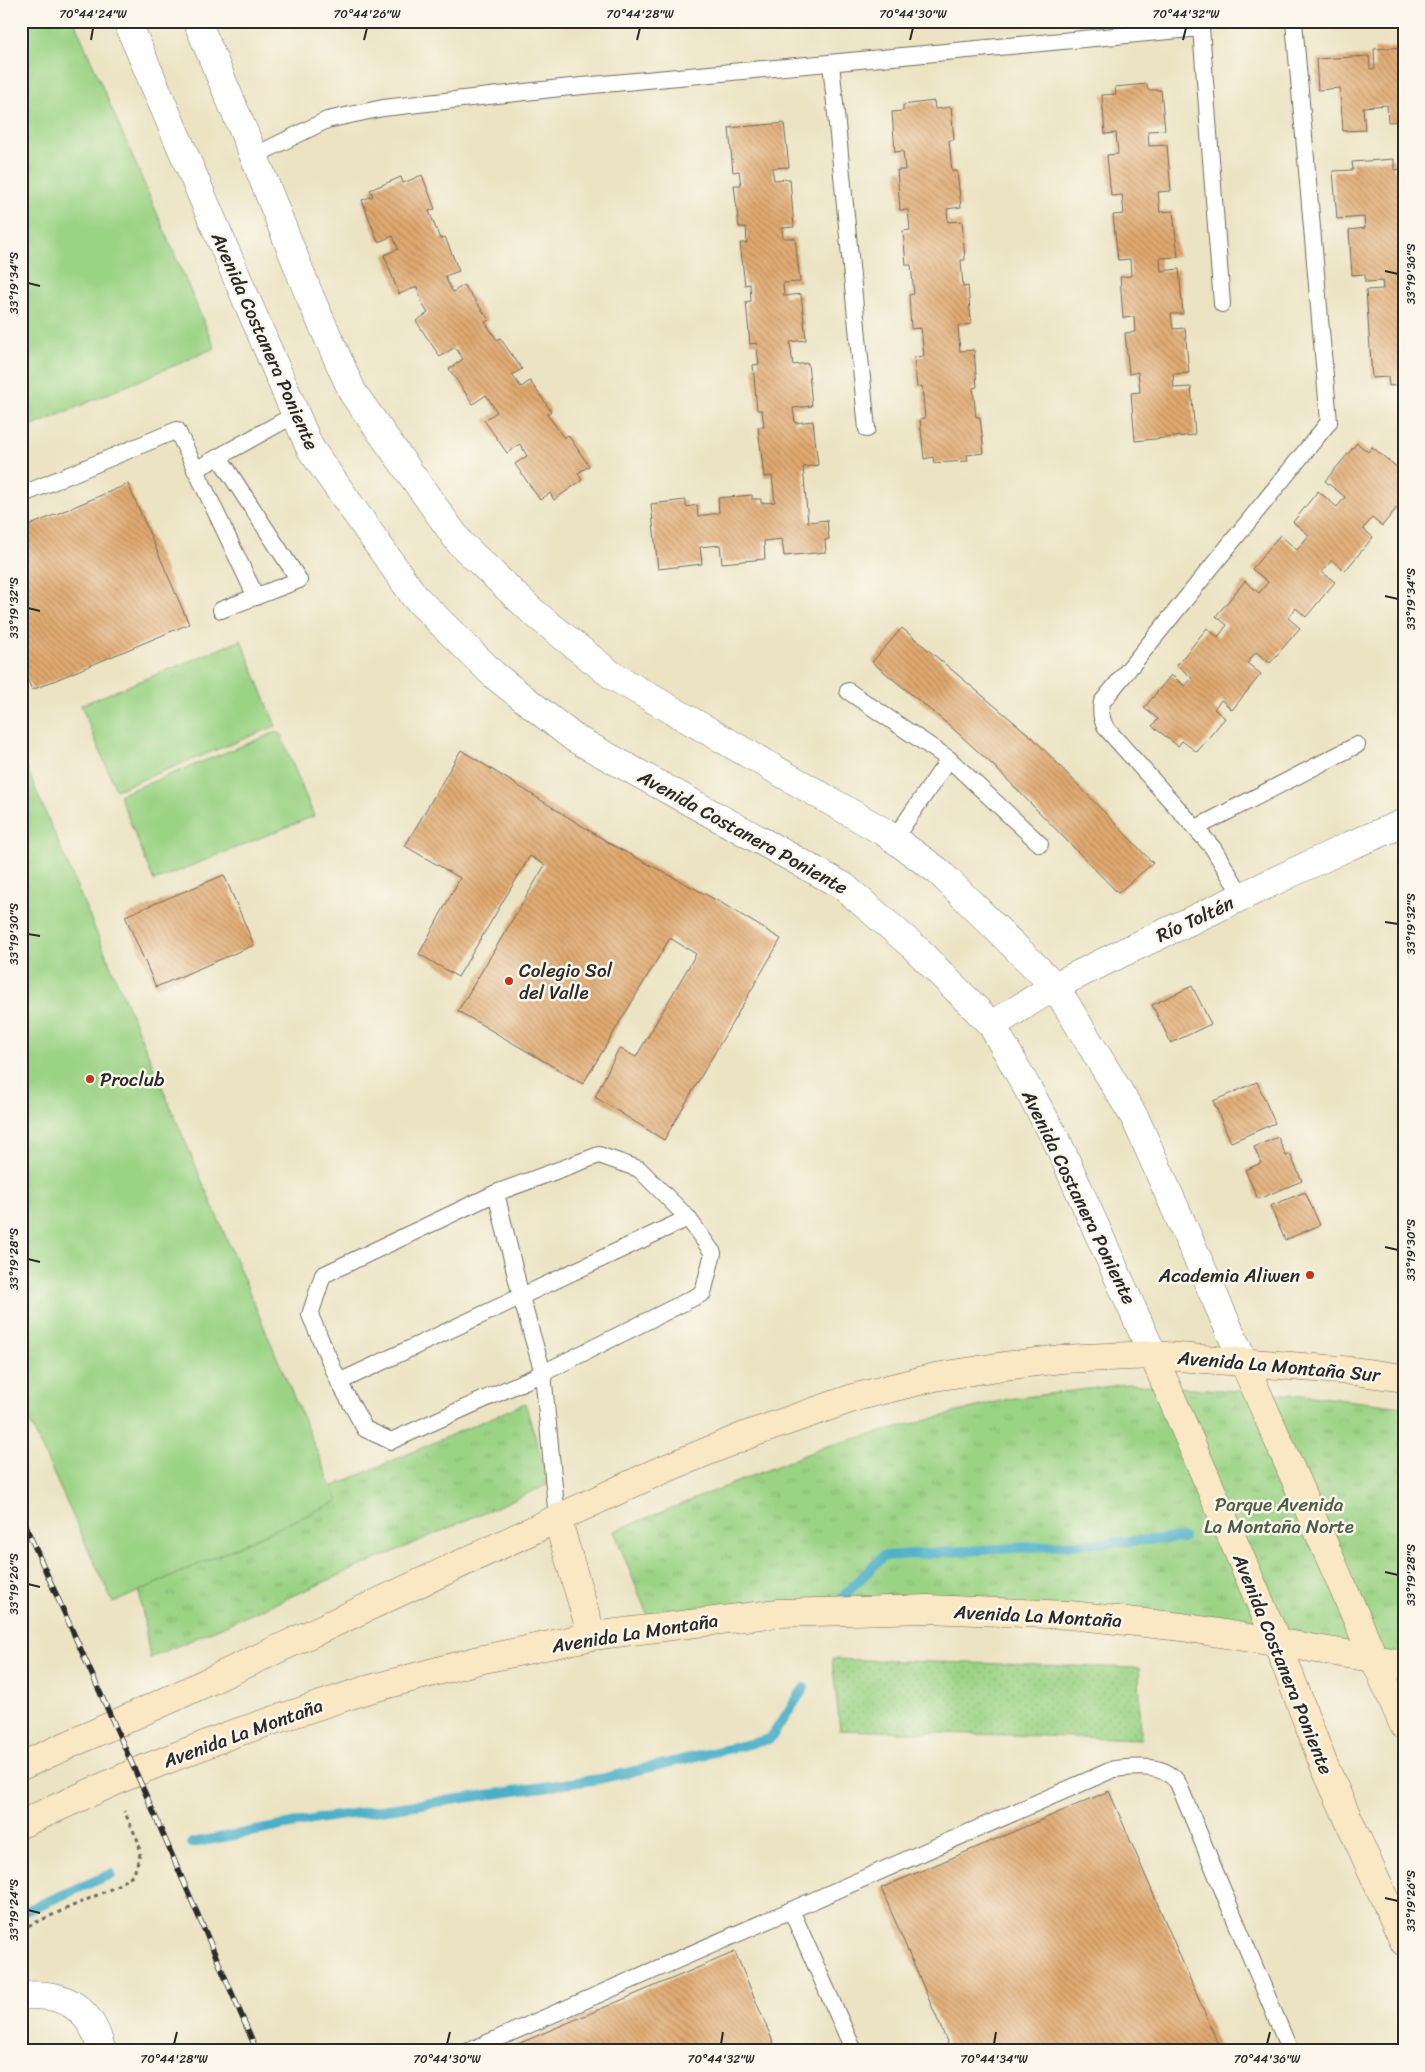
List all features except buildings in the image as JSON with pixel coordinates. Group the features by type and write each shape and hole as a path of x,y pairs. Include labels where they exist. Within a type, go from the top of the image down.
{"main road":[{"name":"Avenida La Montaña Sur","path":"1153,1355 1353,1371 1404,1378"},
{"path":"21,1766 173,1698 646,1476 729,1442 856,1397 935,1377 1061,1359 1153,1355"},
{"name":"Avenida Costanera Poniente","path":"1153,1355 1276,1642 1323,1763 1404,1942"},
{"path":"1244,1362 1372,1658 1404,1726"},
{"path":"557,1518 592,1636"},
{"name":"Avenida La Montaña","path":"21,1824 232,1734 366,1690 479,1660 592,1636 778,1613 928,1609 1070,1615 1182,1626 1404,1665"}],"street":[{"name":"Avenida Costanera Poniente","path":"127,21 310,448 415,597 494,675 574,738 843,886 913,946 992,1025 1057,1141 1153,1355"},
{"path":"197,21 254,156 310,297 353,393 460,543 533,612 613,676 894,839 938,871 1055,986 1136,1118 1244,1362"},
{"name":"Río Toltén","path":"992,1025 1055,986 1349,846 1404,823"},
{"path":"21,1996 40,1994 59,1998 78,2009 92,2026 102,2051"}],"lane":[{"path":"1242,896 1213,848 1106,728 1100,711 1102,702 1329,422 1294,22 1297,21"},
{"path":"254,156 327,120 383,108 561,88 1201,28 1222,304"},
{"path":"831,62 867,429"},
{"path":"195,470 296,414"},
{"path":"21,495 176,430 256,597"},
{"path":"218,457 299,580 221,610"},
{"path":"848,691 949,758 1040,844"},
{"path":"1196,828 1357,745"},
{"path":"894,839 949,758"},
{"path":"599,1154 639,1169 688,1218 713,1253 703,1293 543,1373 390,1442 366,1429 340,1382 310,1315 323,1275 496,1193 599,1154"},
{"path":"496,1193 521,1296 543,1373 557,1518"},
{"path":"340,1382 688,1218"},
{"path":"469,2051 1114,1769 1134,1767 1154,1769 1174,1777 1178,1783 1290,2051"},
{"path":"791,1910 854,2051"}],"path":[{"path":"21,1929 113,1888 134,1874 140,1854 138,1843 112,1784"}],"green space":[{"path":"21,21 74,21 215,348 21,431"},
{"path":"241,640 276,726 116,790 81,705"},
{"path":"279,731 314,816 154,881 119,795"},
{"name":"Proclub","path":"21,755 338,1501 113,1603 21,1403"},
{"name":"Parque Avenida La Montaña Norte","path":"1128,1384 1303,1395 1404,1407 1404,1661 1177,1621 648,1617 614,1531 827,1446 1008,1399"},
{"path":"525,1403 549,1484 150,1658 136,1572"},
{"path":"832,1659 1139,1668 1141,1739 840,1730"}],"waterway":[{"path":"839,1601 883,1556 1183,1538"},
{"path":"192,1843 323,1818 600,1779 770,1739 804,1688"},
{"path":"21,1913 111,1874"}],"railway":[{"path":"21,1516 146,1795 257,2051"}],"place":[{"name":"Colegio Sol del Valle","path":"509,981"},
{"name":"Proclub","path":"90,1079"},
{"name":"Academia Aliwen","path":"1310,1275"}]}
